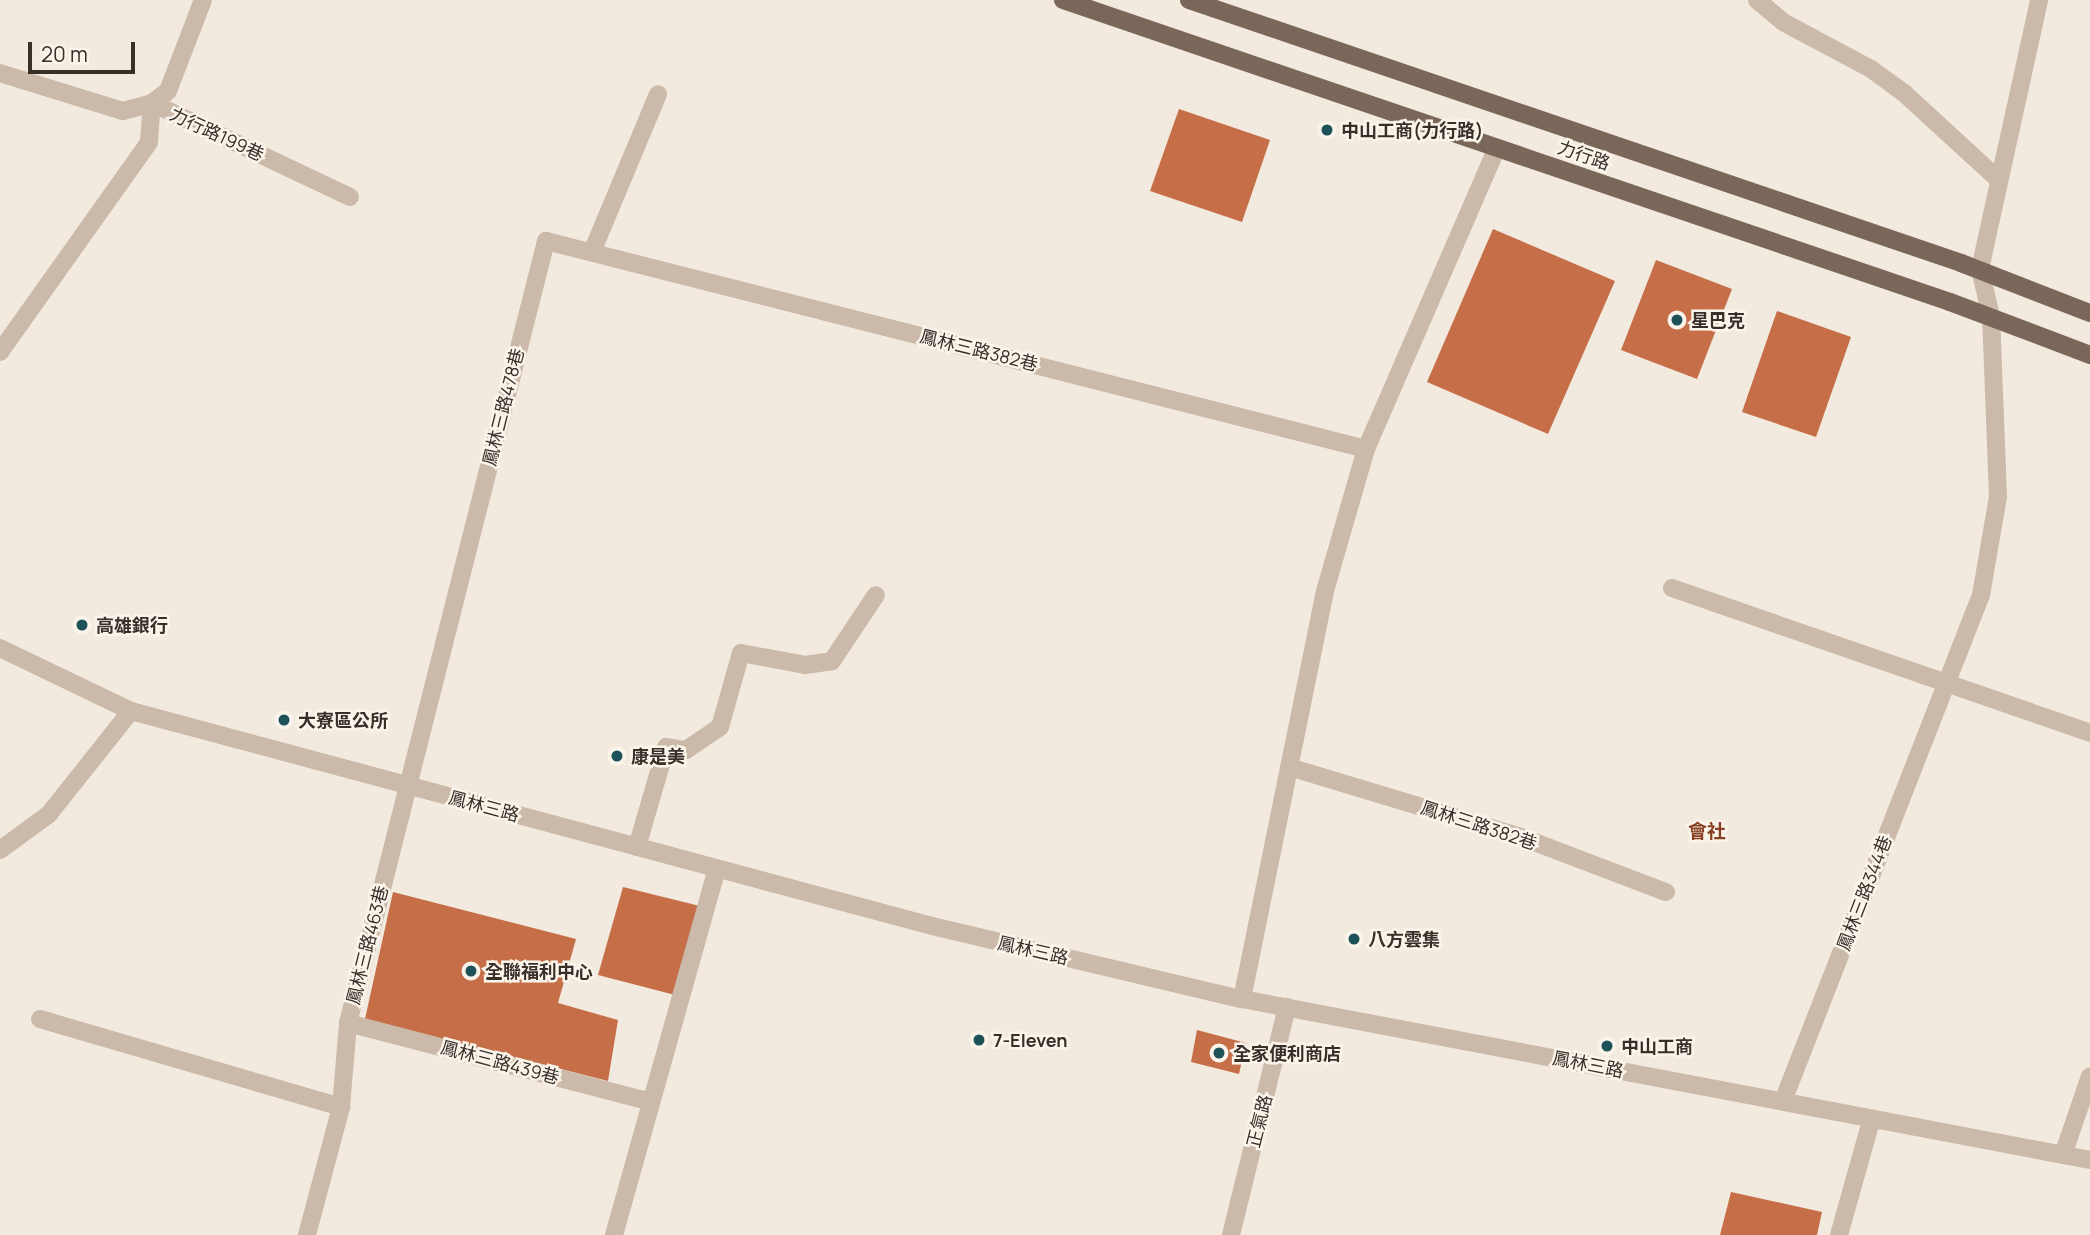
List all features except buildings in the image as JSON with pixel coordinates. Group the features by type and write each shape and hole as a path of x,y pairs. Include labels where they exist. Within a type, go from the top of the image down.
{"main road":[{"name":"力行路","path":"1189,0 1980,269 2090,313"},
{"name":"力行路","path":"1071,1 1991,316 2090,355"}],"street":[{"name":"力行路199巷","path":"202,0 168,91 152,103 351,197"},
{"path":"1757,0 1783,22 1871,69 1904,93 1998,179"},
{"path":"1980,269 2039,0"},
{"path":"0,73 123,111 152,103 149,142 0,352"},
{"path":"592,252 658,94"},
{"path":"1242,999 1325,591 1366,449 1497,148"},
{"name":"鳳林三路478巷","path":"406,785 546,241 592,252"},
{"name":"鳳林三路382巷","path":"592,252 1366,449"},
{"name":"鳳林三路344巷","path":"1783,1101 1981,595 1998,497 1991,316 1980,269"},
{"path":"1672,588 1945,685 2090,733"},
{"path":"637,847 666,747 686,750 720,727 741,653 805,665 832,661 876,595"},
{"name":"鳳林三路","path":"0,648 131,711 932,926 1242,999 1783,1101 1871,1121 2090,1160"},
{"path":"0,850 48,814 131,711"},
{"name":"鳳林三路382巷","path":"1289,767 1521,837 1666,892"},
{"name":"鳳林三路463巷","path":"307,1235 341,1107 348,1023 406,785"},
{"path":"614,1235 717,869"},
{"name":"正氣路","path":"1231,1235 1287,1007"},
{"path":"40,1019 341,1107"},
{"name":"鳳林三路439巷","path":"348,1023 651,1102"},
{"path":"2063,1155 2090,1076"},
{"path":"1839,1235 1871,1121"}],"place":[{"name":"中山工商(力行路)","path":"1327,130"},
{"name":"星巴克","path":"1677,320"},
{"name":"高雄銀行","path":"82,625"},
{"name":"大寮區公所","path":"284,720"},
{"name":"康是美","path":"617,756"},
{"name":"八方雲集","path":"1354,939"},
{"name":"全聯福利中心","path":"471,971"},
{"name":"7-Eleven","path":"979,1040"},
{"name":"中山工商","path":"1607,1046"},
{"name":"全家便利商店","path":"1219,1053"}],"district":[{"name":"會社","path":"1707,832"}]}
